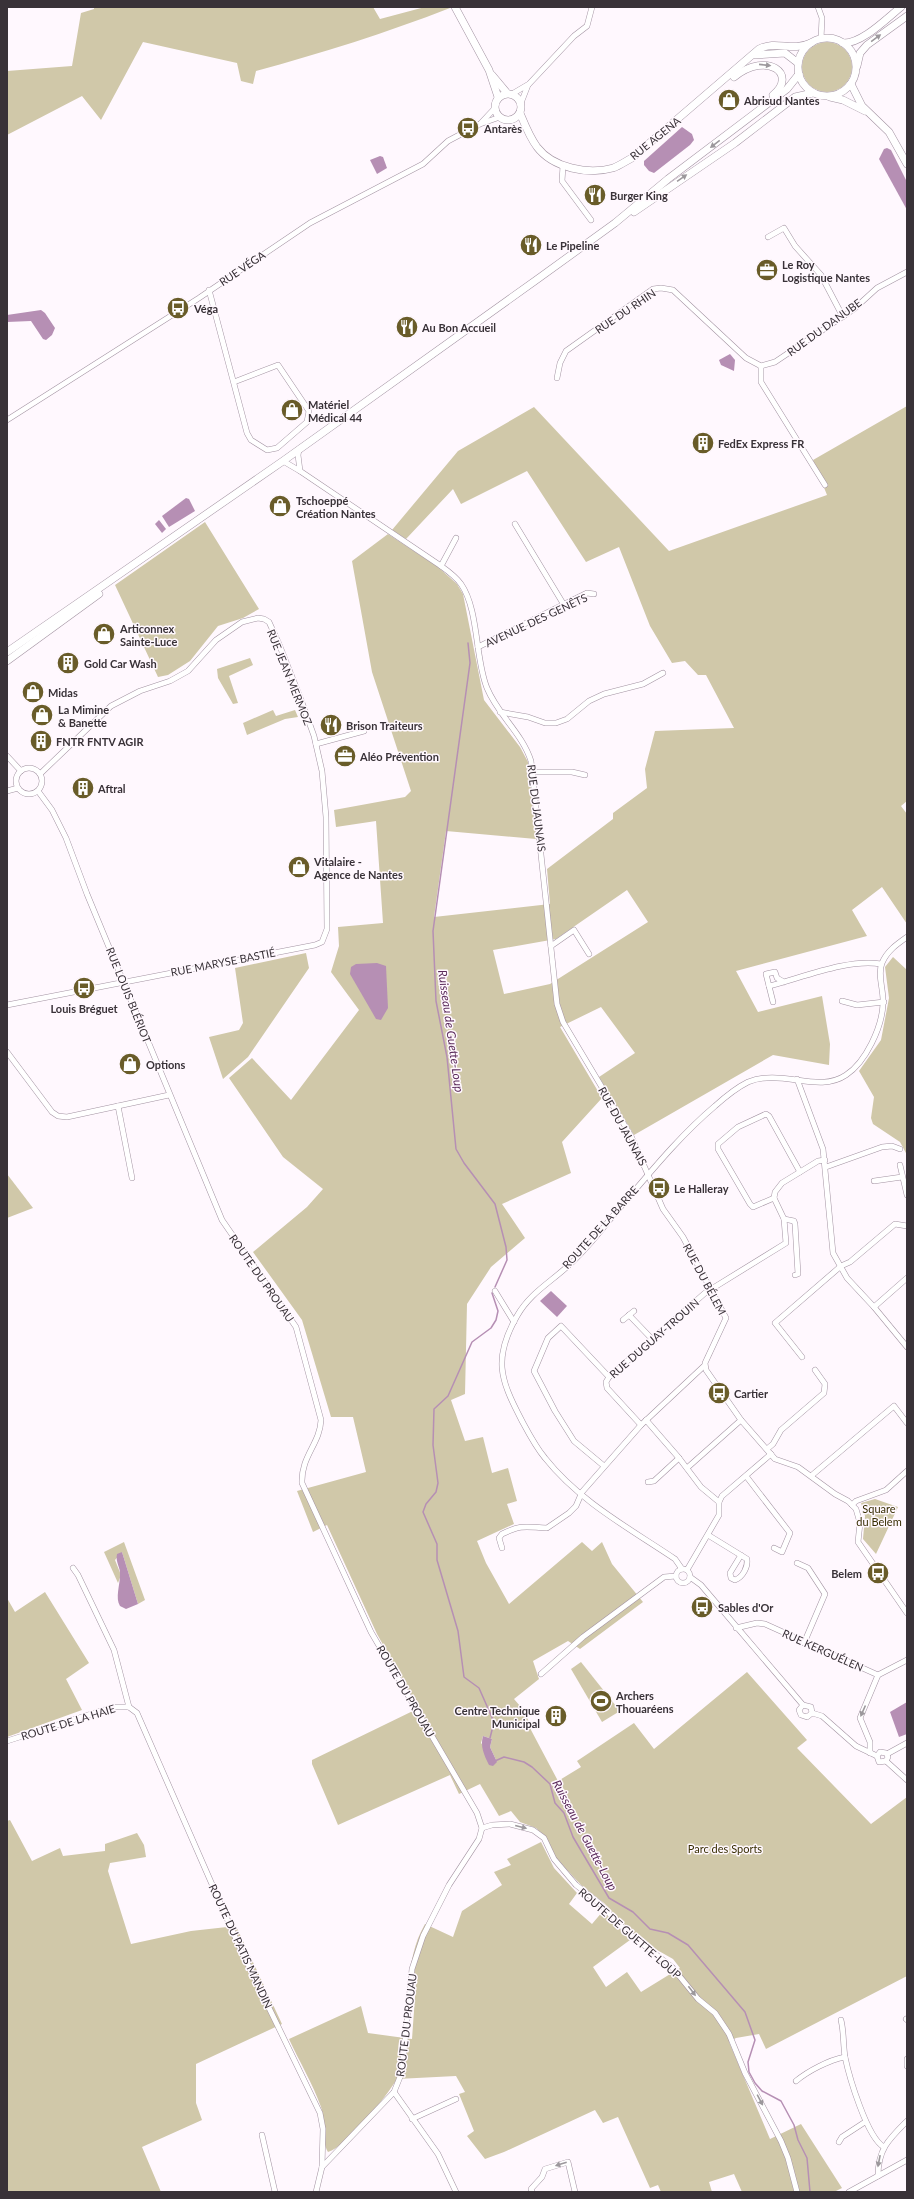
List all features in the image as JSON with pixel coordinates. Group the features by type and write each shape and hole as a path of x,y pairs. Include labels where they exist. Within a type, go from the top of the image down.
{"main road":[{"path":"455,7 489,70 498,98 495,108 500,117 510,120 516,118 520,113 521,103 519,99 509,94 489,70"},
{"path":"843,44 849,44 862,37 901,7"},
{"path":"828,96 839,94 851,84 860,53 867,45 907,16"},
{"path":"813,93 804,85 799,74 798,63 800,56 811,43 821,39 833,39 843,44 853,54 856,68"},
{"name":"RUE AGENA","path":"520,113 527,132 537,148 562,166 595,171 613,168 632,158 764,46 777,45 796,48 811,43"},
{"path":"754,55 785,53 798,63"},
{"path":"697,104 704,102 750,67 768,64 779,70 781,80 778,91 735,124 727,135"},
{"path":"7,652 282,461 615,223 658,186 787,89 799,74"},
{"path":"851,84 862,106 889,132 907,164"},
{"path":"615,223 628,216 735,143 795,97 813,93 828,96 843,100 870,114"},
{"path":"498,98 509,94"},
{"name":"RUE AGENA","path":"510,120 527,132"},
{"path":"7,661 102,592 139,561"}],"street":[{"path":"509,94 529,84 574,36 587,26 592,7"},
{"path":"818,7 822,18 821,39"},
{"path":"521,103 529,84"},
{"name":"RUE VÉGA","path":"480,124 495,108"},
{"name":"RUE VÉGA","path":"7,420 310,223 423,164 448,141 480,124 500,117"},
{"path":"562,166 562,181 591,220"},
{"path":"768,237 784,228 795,246 821,276 843,317"},
{"name":"RUE DU DANUBE","path":"761,366 775,362 843,317 877,288 907,272"},
{"name":"RUE DU RHIN","path":"557,378 560,363 566,351 646,294 661,288 673,290 746,358 761,366"},
{"path":"209,290 247,432 251,440 267,450 277,448 307,422 309,410 278,365 234,382"},
{"path":"761,366 761,382 825,485"},
{"path":"299,449 298,455 300,471"},
{"name":"RUE DU JAUNAIS","path":"282,461 300,471 441,566 460,583 464,589 486,686 500,712 521,739 528,751 533,772 557,1004 563,1022 631,1136 648,1174"},
{"path":"514,524 564,605"},
{"path":"441,566 456,538"},
{"name":"AVENUE DES GENÊTS","path":"478,647 587,593 594,594"},
{"name":"RUE JEAN MERMOZ","path":"40,774 111,706 140,691 170,681 188,670 226,632 242,622 258,618 268,622 279,644 316,744 322,770 326,816 328,921 325,937 322,942"},
{"path":"500,712 528,717 545,723 556,723 567,719 589,701 604,694 643,684 663,673"},
{"path":"316,744 364,731"},
{"path":"7,756 21,771"},
{"path":"7,791 18,788 27,794 38,791 42,781 40,774 32,769 21,771 17,777 18,788"},
{"path":"533,772 572,772 585,775"},
{"name":"RUE LOUIS BLÉRIOT","path":"38,791 52,810 66,838 87,894 214,1204"},
{"path":"551,946 574,930 589,954"},
{"path":"769,986 840,966 871,962 881,964 888,952 907,937"},
{"name":"RUE MARYSE BASTIÉ","path":"7,1005 322,942"},
{"name":"ROUTE DE LA BARRE","path":"684,1570 675,1559 600,1510 580,1494 543,1456 504,1383 502,1359 507,1340 514,1322 525,1303 570,1264 686,1131 732,1092 748,1082 765,1077 831,1082 849,1074 876,1036 881,1021 884,1002 880,979 881,964"},
{"path":"773,1002 766,974 775,972 778,978 784,982"},
{"path":"842,1001 858,1005 884,1002"},
{"path":"7,1052 52,1112 58,1116 67,1117 169,1095"},
{"path":"797,1079 820,1139 825,1160 830,1233 833,1253 839,1267 907,1347"},
{"path":"118,1106 132,1178"},
{"path":"774,1198 753,1207 718,1149 718,1144 738,1127 766,1114 800,1172"},
{"path":"826,1168 882,1147 892,1146 900,1149"},
{"path":"795,1275 798,1274 796,1224 794,1221 784,1219 774,1198 777,1188 818,1161 825,1160"},
{"path":"900,1165 907,1195"},
{"name":"RUE DU BÉLEM","path":"648,1174 663,1208 681,1233 726,1318 704,1366"},
{"path":"874,1181 902,1177"},
{"name":"ROUTE DU PROUAU","path":"214,1204 222,1220 290,1316 301,1340 321,1420 319,1433 302,1468 302,1483 371,1632 477,1813 482,1828 479,1839 449,1885 423,1936 412,1969 402,2072 394,2092 322,2167"},
{"name":"RUE DUGUAY-TROUIN","path":"641,1425 607,1388 606,1382 609,1377 711,1290 786,1243 784,1219"},
{"path":"802,1356 775,1323 839,1267 850,1262 895,1224 907,1226"},
{"path":"874,1307 907,1278"},
{"path":"495,1291 514,1322"},
{"path":"623,1320 634,1311"},
{"path":"629,1315 652,1339"},
{"path":"604,1466 574,1441 555,1411 534,1371 548,1338 561,1326 609,1377"},
{"path":"502,1548 499,1538 502,1534 516,1527 528,1525 548,1528 569,1513 576,1506 580,1494 641,1425 704,1366 742,1420 779,1462 795,1465 852,1505 860,1519 858,1542 907,1613"},
{"path":"767,1449 773,1444 781,1430 824,1393 825,1384 815,1370"},
{"path":"811,1476 894,1406 907,1423"},
{"path":"646,1420 706,1492 719,1502"},
{"path":"687,1468 742,1420"},
{"path":"540,1674 583,1637 664,1577 676,1576 684,1570 708,1535 719,1515 719,1502 722,1496 771,1454"},
{"path":"648,1482 654,1481 679,1458"},
{"path":"852,1505 856,1501 886,1490 907,1471"},
{"path":"746,1476 790,1533 782,1552 774,1548"},
{"path":"708,1535 741,1555 747,1559 748,1565 739,1578 735,1580 731,1578 730,1573 741,1555"},
{"path":"797,1563 808,1568 825,1594 804,1643"},
{"path":"73,1568 78,1575 114,1650 129,1707"},
{"path":"684,1570 690,1577 701,1585 803,1705 811,1706 812,1714"},
{"path":"676,1576 678,1581 683,1583 687,1582 690,1577"},
{"name":"RUE KERGUÉLEN","path":"736,1628 757,1623 765,1624 804,1643 878,1675 907,1660"},
{"path":"870,1753 870,1742 860,1718 878,1675"},
{"path":"803,1705 799,1710 801,1715 806,1717 812,1714 822,1716 848,1741 877,1756 879,1762 886,1761"},
{"name":"ROUTE DE LA HAIE","path":"7,1741 113,1707 129,1707"},
{"name":"ROUTE DU PATIS MANDIN","path":"129,1707 137,1713 240,1946 320,2113 323,2129 322,2167 316,2192"},
{"path":"877,1756 880,1752 887,1754 907,1743"},
{"path":"886,1761 887,1754"},
{"path":"886,1761 907,1780"},
{"name":"ROUTE DE GUETTE-LOUP","path":"482,1828 492,1825 510,1824 533,1830 544,1838 554,1859 576,1885 598,1902 627,1932 672,1967 698,1999 715,2013 729,2034 745,2073 786,2152 797,2192"},
{"path":"841,2020 845,2057 865,2122 877,2142 884,2147"},
{"path":"796,2081 837,2059 845,2057"},
{"path":"907,2059 907,2066"},
{"path":"394,2092 438,2154 456,2192"},
{"path":"412,2118 456,2099"},
{"path":"878,2176 878,2160 884,2147 907,2121"},
{"path":"839,2142 842,2137 865,2122"},
{"path":"262,2135 276,2192"},
{"path":"849,2192 907,2160"},
{"path":"532,2192 531,2189 542,2177 545,2169 568,2162 575,2192"}],"green space":[{"path":"94,7 373,7 380,19 425,7 450,8 354,42 256,71 253,84 241,81 237,63 143,42 101,120 82,96 7,135 7,71 72,66 81,13 94,9"},
{"path":"827,42 841,46 848,53 852,67 848,81 841,88 827,92 813,88 806,81 802,67 806,53 813,46"},
{"name":"Parc des Sports","path":"907,406 907,801 901,806 907,814 907,924 882,887 852,910 867,936 736,971 758,1012 822,996 830,1044 829,1065 773,1055 634,1135 599,1077 635,1053 601,1007 560,1027 602,1098 562,1142 571,1173 502,1204 525,1238 491,1267 467,1304 465,1394 451,1400 465,1441 483,1437 492,1473 508,1468 517,1501 507,1504 514,1524 477,1541 486,1563 509,1604 582,1542 592,1551 602,1542 612,1564 643,1602 580,1649 568,1641 533,1661 539,1679 514,1699 526,1713 531,1730 558,1781 581,1767 577,1761 634,1723 654,1749 747,1672 807,1740 797,1748 871,1824 907,1797 907,1976 766,2049 759,2034 736,2038 729,2042 770,2139 801,2124 842,2188 834,2192 742,2192 734,2174 709,2182 712,2192 661,2192 658,2185 650,2188 618,2117 603,2123 595,2110 504,2152 485,2159 467,2136 474,2131 459,2094 465,2092 456,2076 397,2079 366,2120 345,2141 328,2152 325,2142 322,2112 318,2098 289,2039 361,2006 368,2033 412,2039 416,1983 409,1986 410,1970 415,1946 421,1931 425,1924 453,1937 462,1911 502,1885 494,1872 511,1865 507,1859 541,1842 554,1868 577,1893 569,1904 592,1924 603,1911 630,1940 593,1967 606,1987 627,1972 641,1992 680,1968 673,1959 650,1946 629,1929 604,1903 581,1885 556,1858 546,1837 536,1828 520,1822 511,1811 499,1816 480,1784 459,1794 450,1775 338,1825 312,1764 312,1760 419,1708 377,1634 327,1525 313,1532 297,1491 366,1472 353,1417 331,1417 302,1320 253,1252 307,1207 323,1189 283,1157 229,1078 252,1058 291,1100 359,1010 331,972 339,946 338,927 383,923 376,821 336,827 334,810 405,797 411,791 372,672 352,561 388,534 438,567 457,584 463,594 484,700 520,747 528,762 536,839 446,831 434,917 550,904 547,869 613,819 613,813 647,788 645,769 655,731 734,728 706,675 698,675 685,661 672,663 650,626 619,547 586,562 527,471 461,504 453,489 406,539 392,530 458,451 534,407 669,551 827,495 813,460","holes":["627,890 648,922 550,984 504,994 493,950 556,939","483,1736 492,1739 490,1747 497,1762 481,1743"]},
{"path":"205,522 259,609 243,618 218,626 190,661 168,675 158,677 115,585"},
{"path":"250,658 253,665 229,676 238,703 233,704 218,678 217,669"},
{"path":"273,710 276,716 295,710 298,717 285,719 247,735 243,723"},
{"path":"306,953 309,968 248,1057 223,1079 209,1037 239,1030 243,1023 235,968"},
{"path":"893,957 907,970 907,1155 900,1142 873,1124 871,1118 874,1097 859,1071 881,1040 889,998 885,967"},
{"path":"7,1174 33,1208 7,1218"},
{"name":"Square du Belem","path":"875,1499 898,1507 876,1554 863,1539 865,1516 861,1503"},
{"path":"124,1542 145,1600 138,1604 122,1552 115,1560 121,1575 118,1583 104,1552"},
{"path":"45,1592 89,1663 66,1679 82,1710 7,1737 7,1598 15,1612"},
{"name":"Archers Thouaréens","path":"581,1662 620,1711 602,1722 571,1669"},
{"path":"10,1820 32,1861 60,1848 63,1856 105,1851 105,1844 137,1833 144,1845 146,1857 110,1863 108,1871 131,1944 191,1931 236,1926 282,2024 196,2064 196,2103 202,2120 142,2147 161,2192 7,2192 7,1821"}],"shaded area":[{"path":"682,127 692,134 694,140 690,145 654,173 649,171 644,165 644,161"},
{"path":"887,148 891,150 907,182 907,210 879,159 884,149"},
{"path":"380,156 383,157 387,168 377,174 370,160"},
{"path":"41,310 45,313 55,328 52,335 46,340 43,339 31,321 7,322 7,315"},
{"path":"730,354 735,360 734,371 721,365 719,360"},
{"path":"186,498 189,499 195,511 169,527 162,516"},
{"path":"159,520 166,529 162,533 155,524"},
{"path":"377,963 386,966 388,1008 381,1020 376,1019 350,974 351,967 356,964"},
{"path":"551,1291 567,1306 557,1317 540,1301"},
{"path":"122,1552 138,1604 126,1609 120,1606 118,1599 120,1572 117,1562 117,1554"},
{"path":"907,1702 907,1734 899,1737 890,1712"},
{"path":"483,1736 492,1739 490,1747 497,1762 493,1766 489,1765 484,1754 482,1747"}],"waterway":[{"name":"Ruisseau de Guette-Loup","path":"468,643 470,663 433,931 436,1001 447,1057 456,1149 464,1163 495,1204 506,1247 507,1260 495,1287"},
{"name":"Ruisseau de Guette-Loup","path":"490,1738 494,1722 479,1688 464,1677 458,1631 437,1560 437,1544 423,1512 426,1504 436,1492 438,1483 433,1445 434,1409 448,1396 472,1342 491,1328 496,1320 498,1311 492,1293"},
{"name":"Ruisseau de Guette-Loup","path":"495,1761 504,1757 524,1762 532,1767 550,1784 555,1803 564,1813 573,1837 609,1898 633,1912 650,1929 668,1933 688,1945 745,2012 755,2040 748,2062 749,2072 755,2083 762,2091 781,2101 794,2125 798,2140 807,2158 810,2192"}],"place":[{"name":"Abrisud Nantes","path":"729,100"},
{"name":"Antarès","path":"468,128"},
{"name":"Burger King","path":"595,195"},
{"name":"Le Pipeline","path":"531,245"},
{"name":"Le Roy Logistique Nantes","path":"767,270"},
{"name":"Véga","path":"178,308"},
{"name":"Au Bon Accueil","path":"407,327"},
{"name":"Matériel Médical 44","path":"292,410"},
{"name":"FedEx Express FR","path":"703,443"},
{"name":"Tschoeppé Création Nantes","path":"280,506"},
{"name":"Articonnex Sainte-Luce","path":"104,634"},
{"name":"Gold Car Wash","path":"68,663"},
{"name":"Midas","path":"33,692"},
{"name":"La Mimine & Banette","path":"42,715"},
{"name":"Brison Traiteurs","path":"331,725"},
{"name":"FNTR FNTV AGIR","path":"41,741"},
{"name":"Aléo Prévention","path":"345,756"},
{"name":"Aftral","path":"83,788"},
{"name":"Vitalaire - Agence de Nantes","path":"299,867"},
{"name":"Louis Bréguet","path":"84,988"},
{"name":"Options","path":"130,1064"},
{"name":"Le Halleray","path":"659,1188"},
{"name":"Cartier","path":"719,1393"},
{"name":"Belem","path":"878,1573"},
{"name":"Sables d'Or","path":"702,1607"},
{"name":"Archers Thouaréens","path":"601,1701"},
{"name":"Centre Technique Municipal","path":"556,1716"}]}
